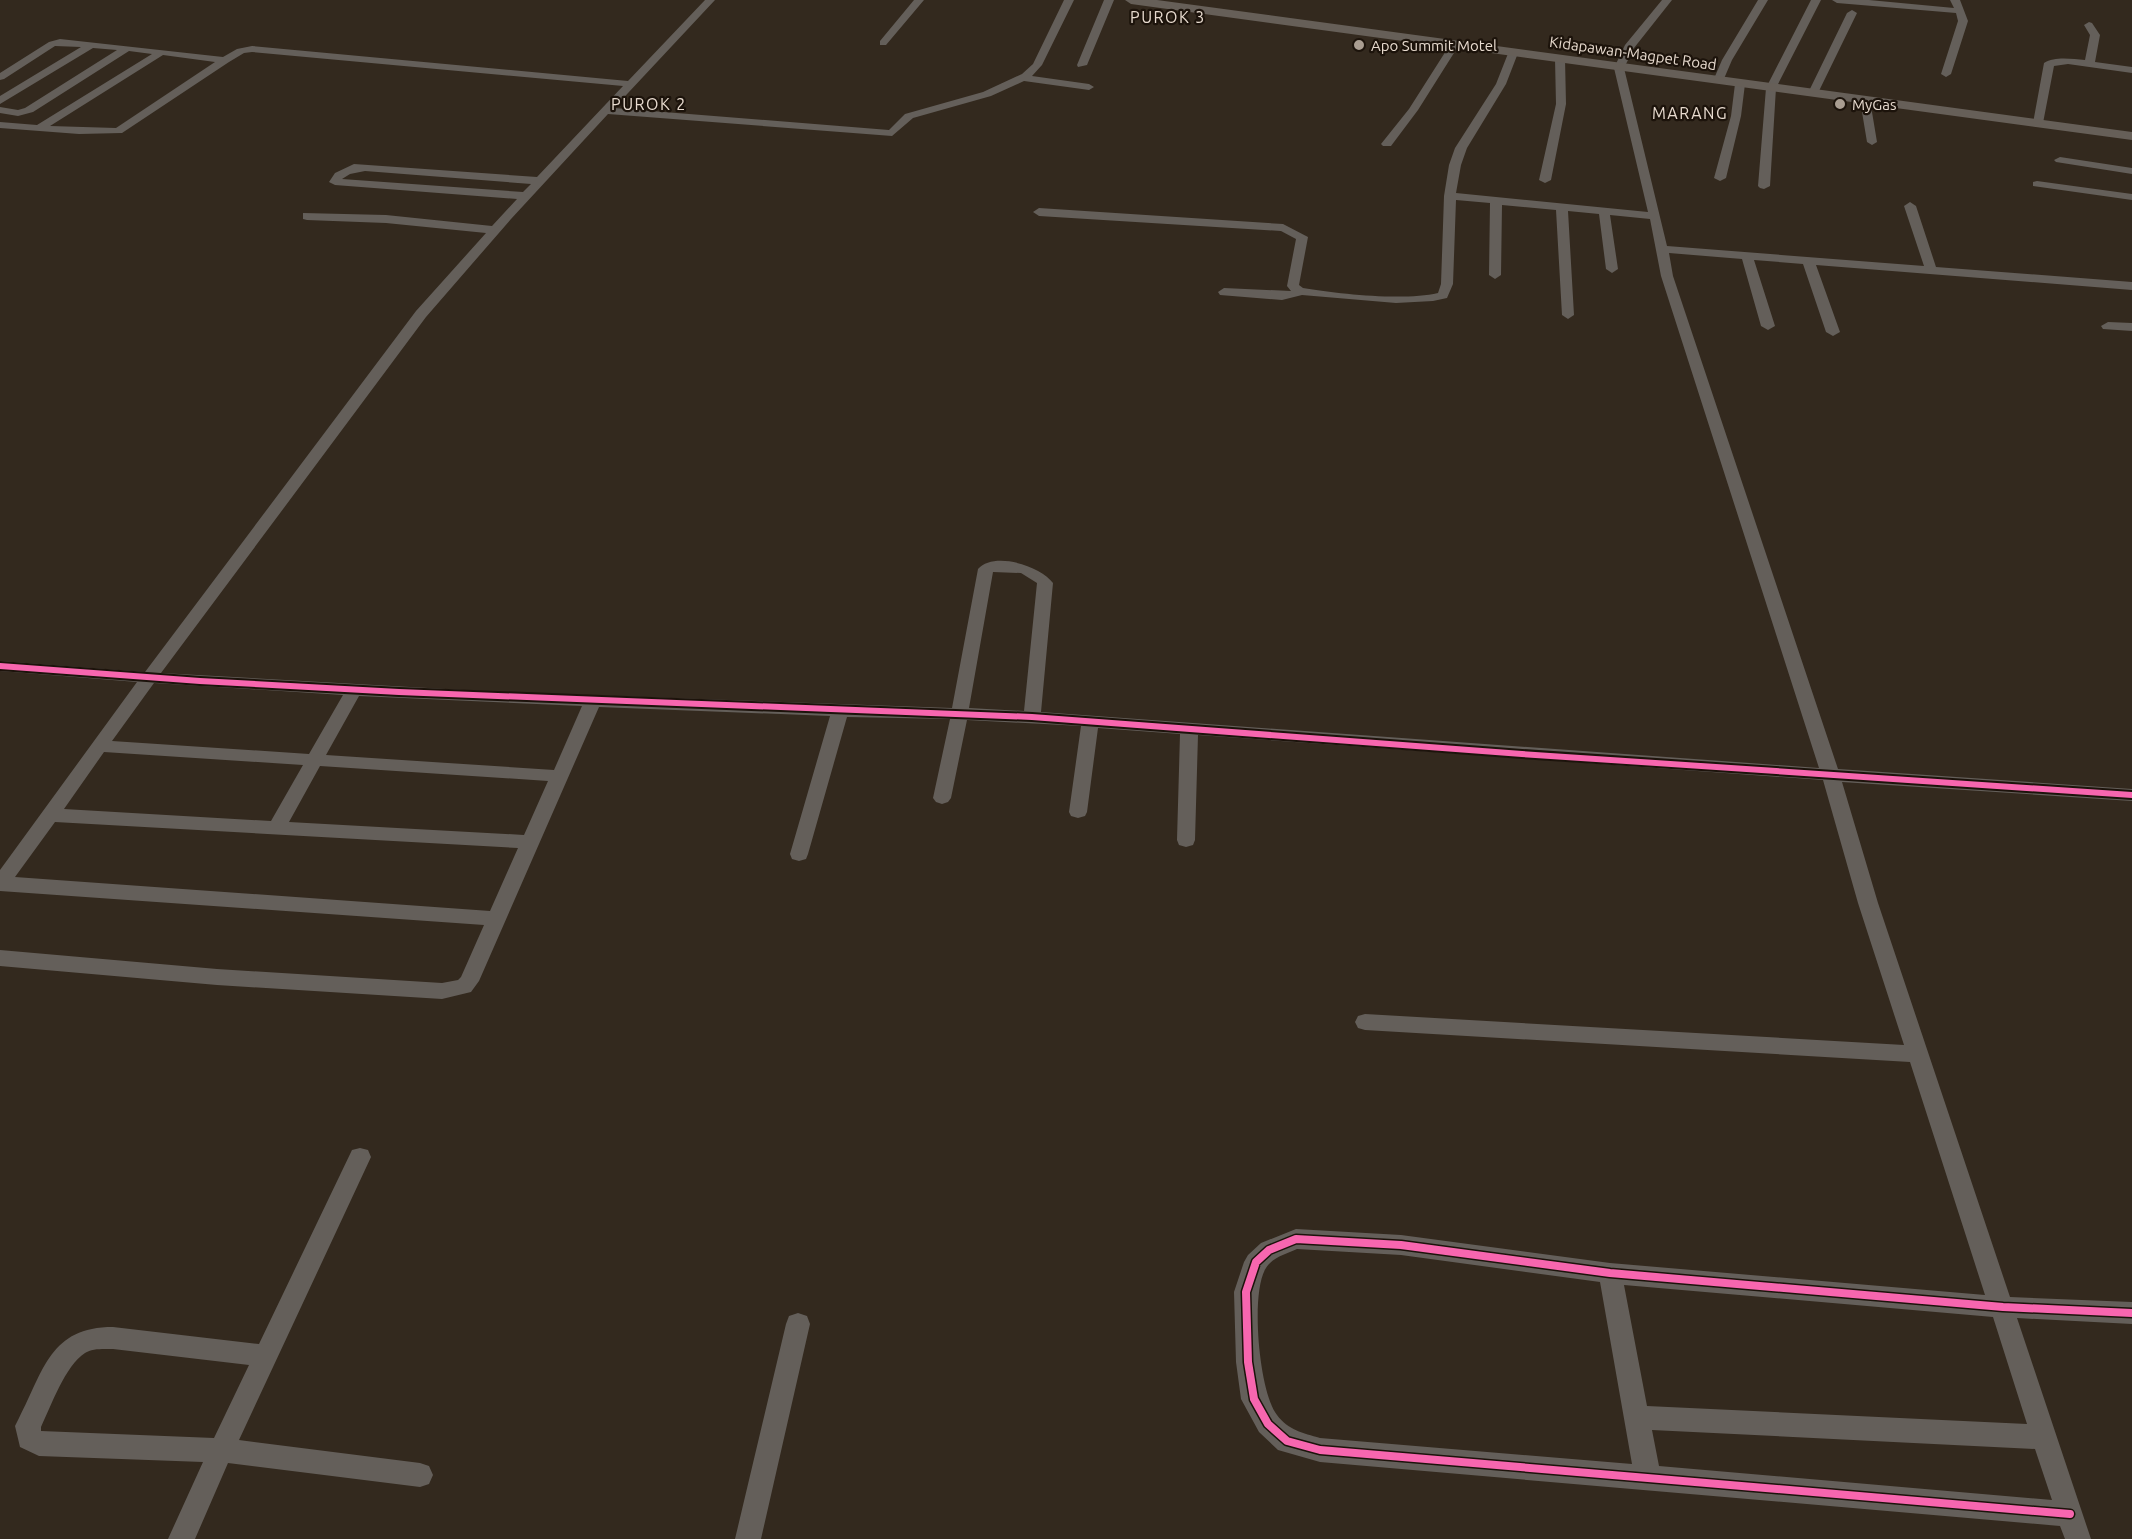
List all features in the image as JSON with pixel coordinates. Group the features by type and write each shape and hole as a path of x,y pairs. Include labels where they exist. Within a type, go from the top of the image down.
{"main road":[{"name":"Kidapawan-Magpet Road","path":"1131,0 2132,136"}],"street":[{"path":"0,883 148,679 421,314 526,196 710,0"},
{"path":"883,43 919,0"},
{"path":"607,111 886,134 896,131 909,116 971,99 1023,78 1037,65 1069,0"},
{"path":"1082,65 1109,0"},
{"path":"1667,0 1629,47 1619,68 1667,276 1831,776 1868,903 2078,1539"},
{"path":"1718,81 1727,60 1763,0"},
{"path":"1764,186 1771,88 1816,0"},
{"path":"1837,0 1960,11"},
{"path":"1946,74 1963,21 1955,0"},
{"path":"1813,93 1852,12"},
{"path":"2089,25 2095,35 2089,64"},
{"path":"0,76 52,44 127,48 225,60"},
{"path":"0,101 91,45"},
{"path":"1387,144 1413,110 1454,45"},
{"path":"0,110 18,113 29,110 127,48"},
{"path":"0,126 106,133 123,130 225,60 241,51 256,49 630,84"},
{"path":"39,128 162,52"},
{"path":"1039,212 1292,231 1303,240 1293,286 1299,291 1438,298 1443,295 1447,284 1450,196 1455,165 1461,148 1500,84 1513,53"},
{"path":"1545,180 1561,104 1560,59"},
{"path":"2038,123 2049,63 2059,61 2132,70"},
{"path":"1023,78 1089,87"},
{"path":"1720,178 1736,116 1740,84"},
{"path":"1865,100 1872,142"},
{"path":"2060,160 2132,171"},
{"path":"333,166 541,181"},
{"path":"364,168 345,172 339,175 335,182 526,196"},
{"path":"2037,184 2132,197"},
{"path":"1450,196 1655,216"},
{"path":"1495,275 1496,200"},
{"path":"1910,206 1930,269"},
{"path":"1562,207 1568,315"},
{"path":"1604,211 1612,269"},
{"path":"307,216 379,218 495,230"},
{"path":"1661,249 2132,286"},
{"path":"1747,256 1768,326"},
{"path":"1808,261 1833,332"},
{"path":"1224,292 1282,296 1297,294 1299,291"},
{"path":"2108,326 2132,327"},
{"path":"942,798 986,569 1003,567 1029,571 1038,575 1045,583 1032,717"},
{"path":"0,666 148,679 354,690 840,711 960,712 1831,776 2132,795"},
{"path":"276,828 354,690"},
{"path":"0,958 217,977 442,991 464,987 469,981 593,701"},
{"path":"799,854 840,711"},
{"path":"1078,812 1090,722"},
{"path":"1186,840 1189,728"},
{"path":"100,746 559,776"},
{"path":"51,815 530,843"},
{"path":"0,883 496,919"},
{"path":"1365,1022 1918,1054"},
{"path":"182,1539 221,1450 360,1158"},
{"path":"2070,1514 1320,1450 1287,1441 1268,1424 1254,1399 1248,1362 1246,1292 1256,1262 1269,1250 1296,1239 1401,1245 1610,1273 2003,1307 2132,1314"},
{"path":"1610,1273 1648,1479"},
{"path":"748,1539 798,1324"},
{"path":"266,1356 113,1338 92,1339 77,1344 66,1354 28,1426 28,1438 39,1444 221,1450 420,1475"},
{"path":"1636,1417 2044,1437"}],"cycle path":[{"path":"0,666 200,681 399,692 1032,717 1522,754 2132,795"},
{"path":"2070,1514 1320,1450 1287,1441 1268,1424 1254,1399 1248,1362 1246,1292 1256,1262 1269,1250 1296,1239 1401,1245 1610,1273 2003,1307 2132,1313"}],"place":[{"name":"Apo Summit Motel","path":"1359,45"},
{"name":"MyGas","path":"1840,104"}],"district":[{"name":"PUROK 3","path":"1168,17"},
{"name":"PUROK 2","path":"649,104"},
{"name":"MARANG","path":"1690,113"}]}
